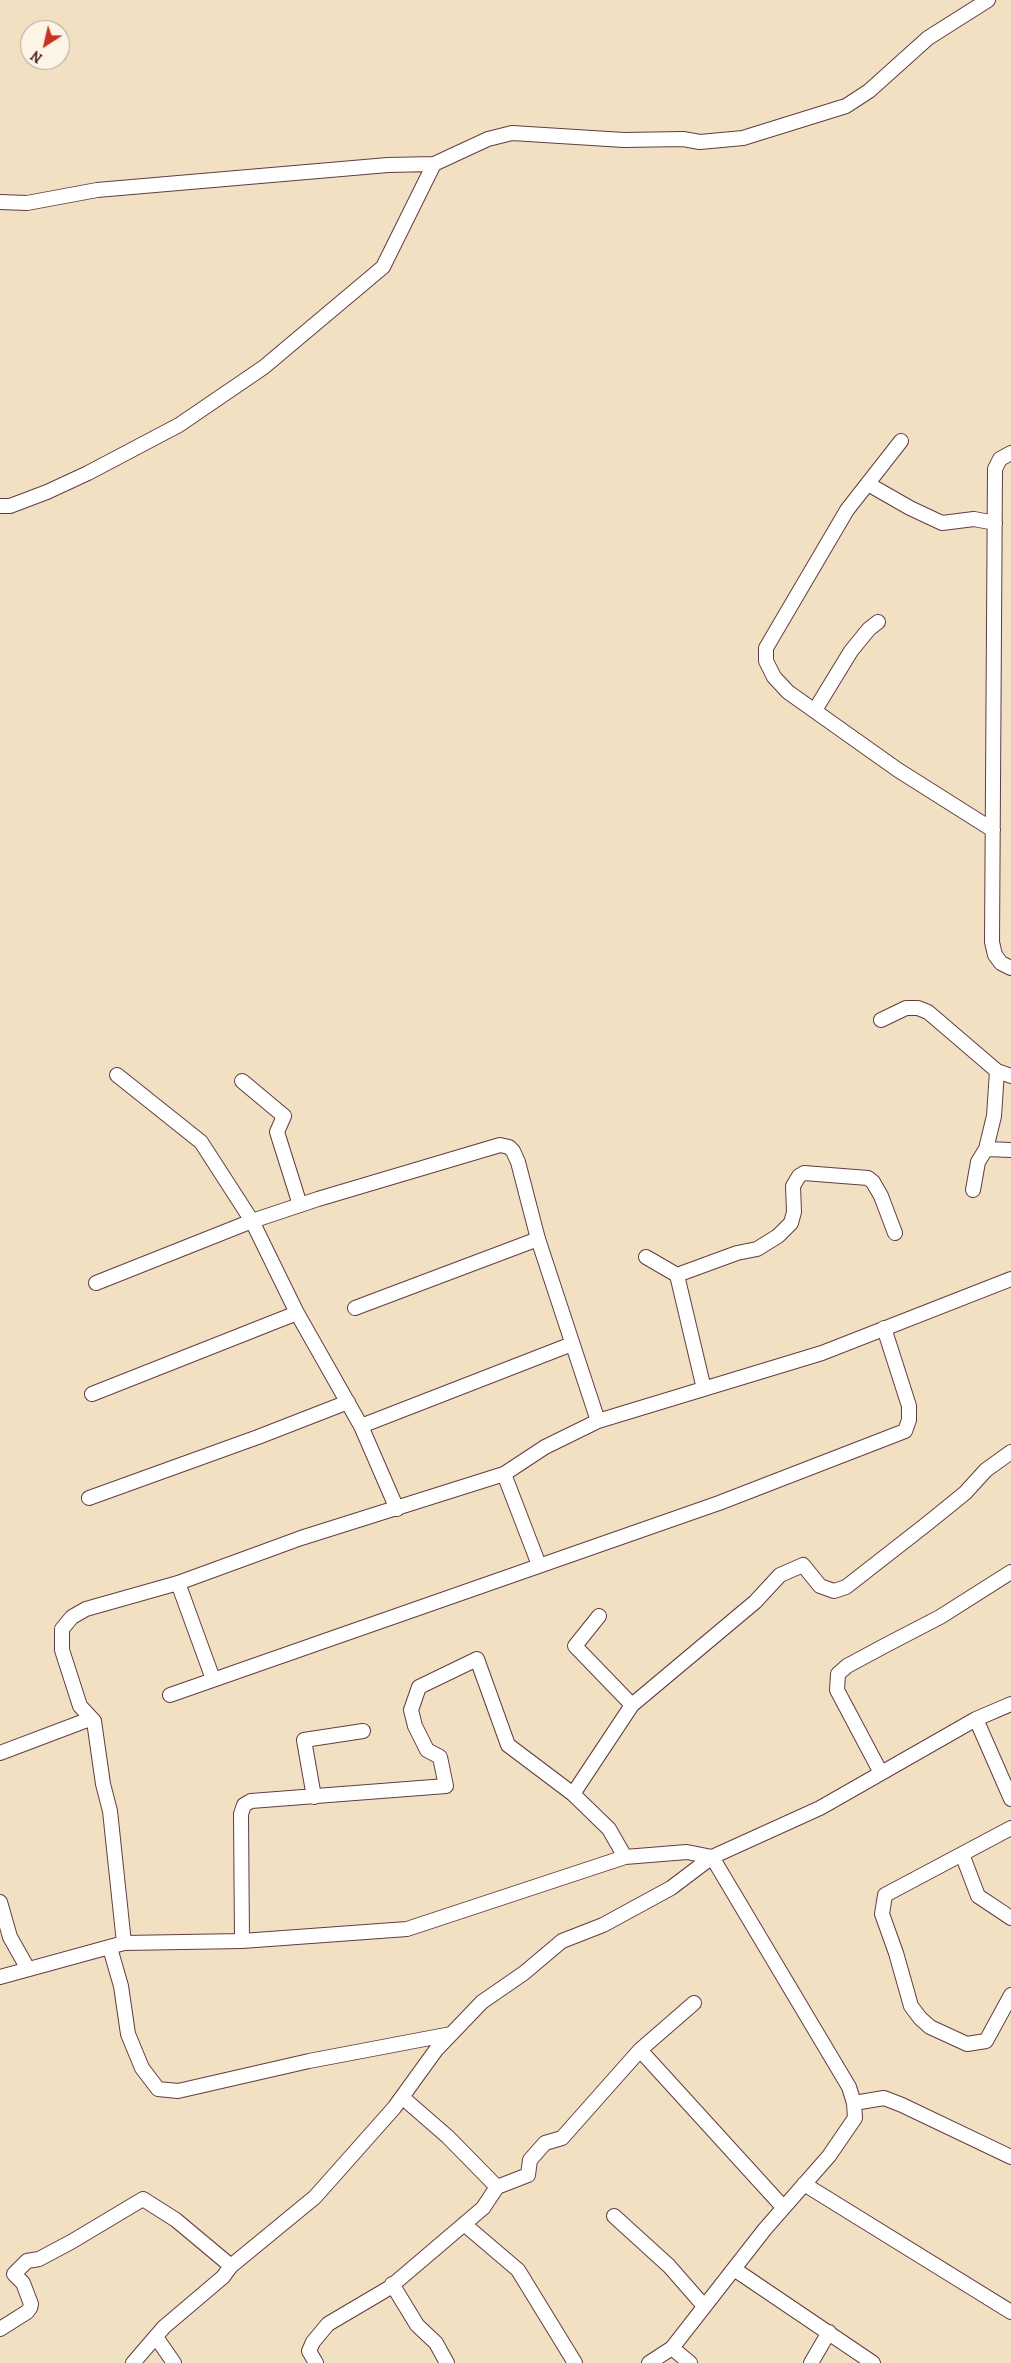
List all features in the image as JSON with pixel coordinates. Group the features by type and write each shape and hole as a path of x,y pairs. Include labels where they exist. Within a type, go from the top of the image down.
{"street":[{"path":"0,202 27,203 116,188 388,165 434,164 488,139 512,133 624,140 683,140 700,142 743,138 846,106 869,91 928,38 988,0"},
{"path":"0,506 10,506 47,492 88,473 179,425 264,367 382,267 394,248 434,164"},
{"path":"901,441 847,510 766,648 766,661 774,676 788,692 898,770 993,830"},
{"path":"1011,453 1000,459 995,469 992,942 995,955 1001,963 1011,968"},
{"path":"868,484 917,512 942,522 974,519 995,523"},
{"path":"815,710 851,650 869,629 878,622"},
{"path":"881,1020 906,1008 918,1008 928,1012 997,1071 1011,1076"},
{"path":"973,1190 978,1162 986,1149 994,1116 997,1071"},
{"path":"117,1075 201,1142 252,1221 297,1313 348,1402 397,1509"},
{"path":"242,1081 284,1116 277,1132 300,1205"},
{"path":"96,1283 252,1221 300,1205 500,1145 509,1147 518,1162 538,1239 598,1421"},
{"path":"986,1149 1011,1150"},
{"path":"678,1275 737,1253 756,1249 778,1236 791,1223 794,1212 793,1186 799,1176 804,1173 868,1178 873,1182 881,1196 895,1233"},
{"path":"355,1308 538,1239"},
{"path":"646,1257 678,1275 704,1389"},
{"path":"451,2034 318,2059 178,2091 158,2089 142,2068 128,2034 117,1945 110,1811 103,1784 94,1721 90,1719 80,1706 62,1650 62,1629 72,1617 86,1609 178,1583 301,1538 504,1474 545,1447 598,1421 822,1353 1011,1279"},
{"path":"92,1394 297,1313"},
{"path":"170,1695 719,1503 905,1431 909,1420 909,1406 884,1328"},
{"path":"360,1426 572,1344"},
{"path":"89,1498 258,1437 348,1402"},
{"path":"573,1794 632,1705 755,1602 780,1575 803,1566 820,1586 834,1591 846,1587 958,1499 986,1470 1011,1452"},
{"path":"504,1474 539,1565"},
{"path":"881,1773 837,1690 838,1674 847,1666 870,1653 940,1617 1011,1572"},
{"path":"178,1583 213,1679"},
{"path":"599,1616 575,1646 632,1705"},
{"path":"242,1941 241,1814 244,1805 251,1801 446,1786 440,1757 427,1750 415,1726 411,1710 419,1687 477,1659 508,1745 573,1794 609,1829 625,1857"},
{"path":"133,2363 156,2337 223,2277 231,2266 314,2197 402,2097 436,2050 482,2002 524,1973 562,1941 603,1925 664,1892 712,1857 820,1808 976,1719 1011,1704"},
{"path":"0,1753 90,1719"},
{"path":"976,1719 1011,1799"},
{"path":"314,1797 304,1740 363,1731"},
{"path":"1011,1828 885,1895 882,1914 896,1952 911,2006 930,2027 966,2044 986,2041 1011,1995"},
{"path":"0,1976 117,1945 242,1941 407,1929 625,1857 687,1852 712,1857 848,2087 854,2103 855,2118 829,2156 783,2207 672,2348 648,2363"},
{"path":"962,1854 978,1896 1011,1918"},
{"path":"0,1902 10,1937 28,1969"},
{"path":"316,2363 309,2351 328,2324 389,2288 483,2208 497,2187 528,2175 530,2160 545,2143 562,2138 640,2050 694,2003"},
{"path":"640,2050 783,2207"},
{"path":"402,2097 448,2137 497,2187"},
{"path":"854,2103 884,2098 902,2104 1011,2157"},
{"path":"804,2184 1011,2312"},
{"path":"0,2328 30,2308 31,2304 23,2283 14,2274 27,2261 39,2259 71,2242 143,2199 176,2220 231,2266"},
{"path":"614,2216 669,2266 704,2306"},
{"path":"464,2224 518,2270 575,2363"},
{"path":"734,2269 873,2363"},
{"path":"392,2284 418,2325 436,2343 447,2363"},
{"path":"811,2363 828,2332"},
{"path":"156,2337 174,2363"},
{"path":"672,2348 690,2363"}]}
